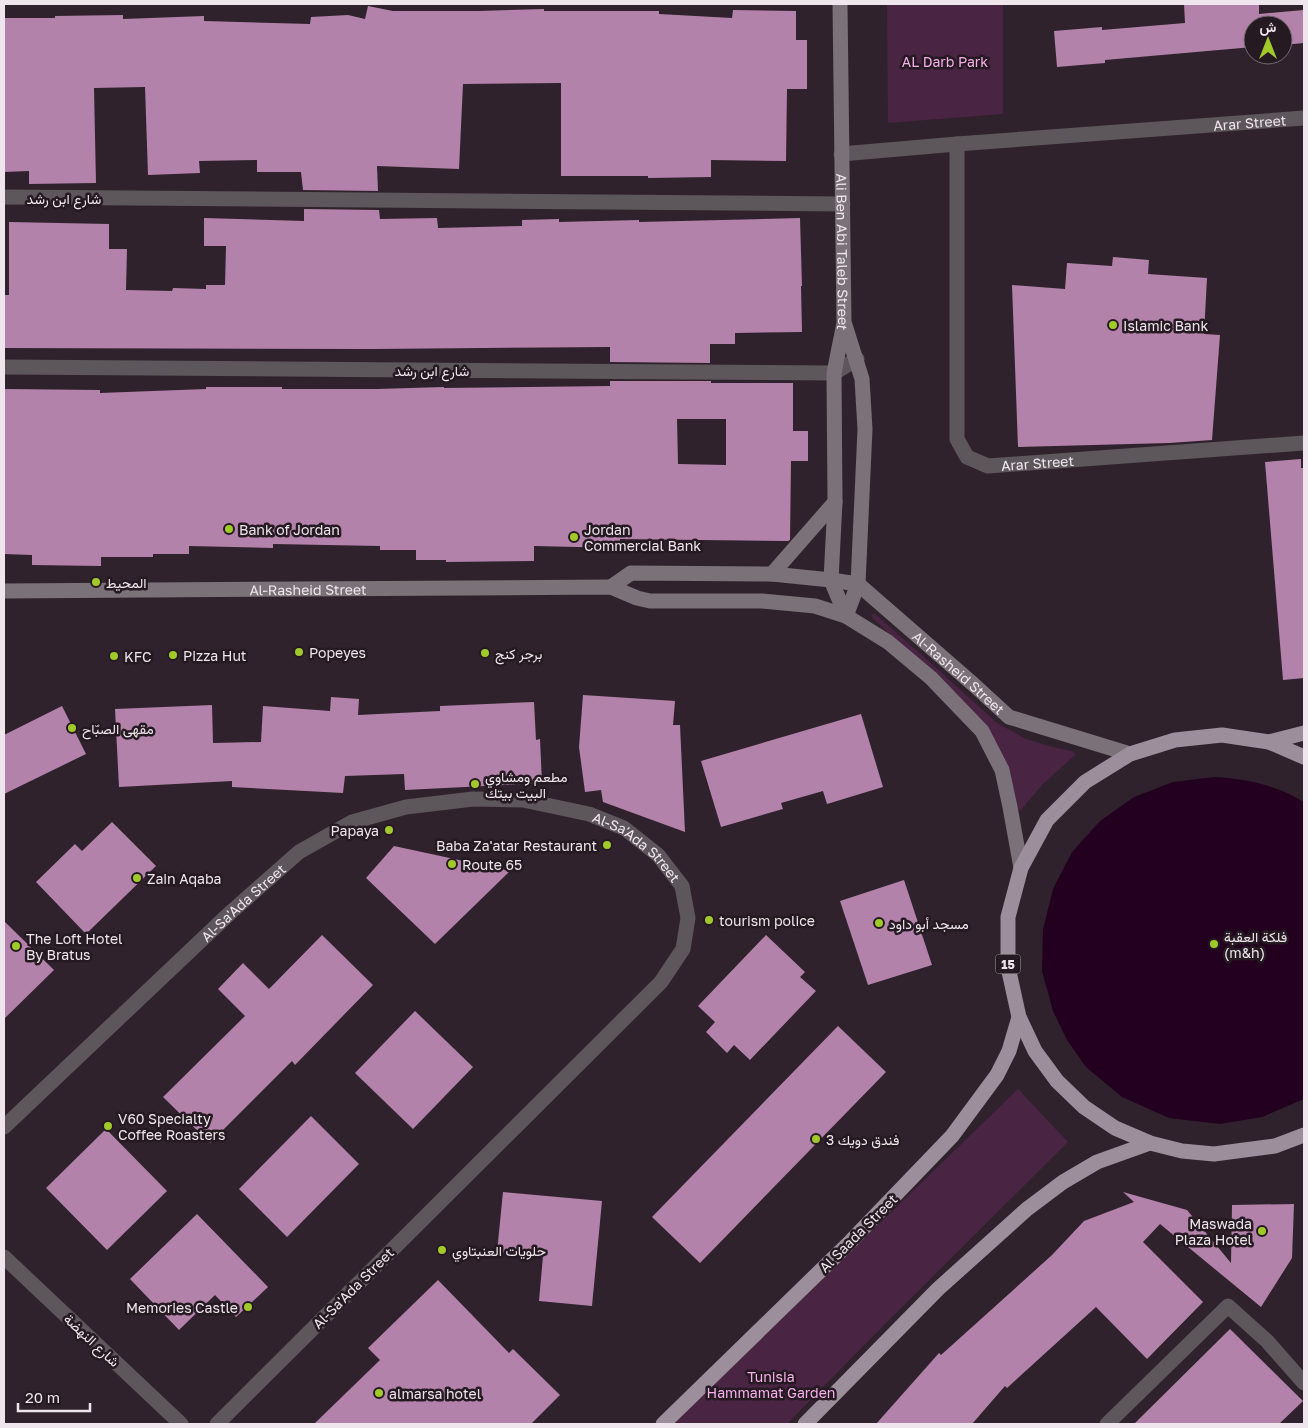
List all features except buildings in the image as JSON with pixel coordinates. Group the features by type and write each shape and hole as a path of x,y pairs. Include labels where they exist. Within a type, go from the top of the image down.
{"highway":[{"name":"15","path":"1268,742 1304,733"},
{"name":"15","path":"1304,757 1268,742 1222,735 1175,740 1130,754 1085,782 1047,820 1021,868 1008,917 1008,968 1019,1017 1036,1051 1057,1081 1084,1107 1116,1128 1150,1143 1182,1151 1214,1154 1276,1146 1304,1135"},
{"name":"Al Saada Street","path":"663,1424 844,1248 952,1136 997,1075 1009,1051 1019,1017"},
{"path":"804,1424 938,1289 1027,1209 1063,1182 1097,1162 1150,1143"}],"main road":[{"name":"Ali Ben Abi Taleb Street","path":"840,4 844,324 834,373 835,502 831,580 846,616"},
{"path":"844,324 862,379 865,428 858,584 846,616"},
{"path":"772,574 835,502"},
{"path":"611,587 631,573 772,574 858,584"},
{"name":"Al-Rasheid Street","path":"858,584 1009,717 1130,754"},
{"name":"Al-Rasheid Street","path":"4,591 611,587 637,598 650,601 762,601 815,606 846,616 888,642 931,678 982,731 1002,770 1021,868"}],"street":[{"name":"Arar Street","path":"841,154 1304,118"},
{"name":"Arar Street","path":"957,144 957,438 967,456 988,466 1304,443"},
{"name":"شارع ابن رشد","path":"4,197 843,204"},
{"path":"834,373 857,359"},
{"name":"شارع ابن رشد","path":"4,367 834,373"},
{"name":"Al-Sa'Ada Street","path":"4,1127 224,919 299,852 352,822 406,807 473,799 523,800 589,814 624,828 658,855 682,886 688,918 683,949 661,982 217,1424"},
{"name":"شارع النهضة","path":"4,1257 181,1424"},
{"path":"1107,1424 1228,1306 1268,1341 1304,1383"}],"green space":[{"name":"AL Darb Park","path":"887,4 1003,4 1003,114 888,123"},
{"path":"871,614 875,614 997,723 1026,739 1076,754 1042,785 1020,811 1017,808 1010,777 989,730"},
{"name":"Tunisia Hammamat Garden","path":"1018,1089 1068,1142 787,1424 673,1424"}],"shaded area":[{"path":"1214,777 1238,779 1272,787 1304,802 1304,1099 1262,1117 1220,1124 1169,1118 1122,1097 1086,1067 1067,1040 1053,1011 1042,971 1043,929 1053,889 1072,852 1100,821 1134,797 1173,782"}],"place":[{"name":"Islamic Bank","path":"1113,325"},
{"name":"Bank of Jordan","path":"229,529"},
{"name":"Jordan Commercial Bank","path":"574,537"},
{"name":"المحيط","path":"96,582"},
{"name":"Popeyes","path":"299,652"},
{"name":"برجر كنج","path":"485,653"},
{"name":"Pizza Hut","path":"173,655"},
{"name":"KFC","path":"114,656"},
{"name":"مقهى الصبّاح","path":"72,728"},
{"name":"مطعم ومشاوي البيت بيتك","path":"475,784"},
{"name":"Papaya","path":"389,830"},
{"name":"Baba Za'atar Restaurant","path":"607,845"},
{"name":"Route 65","path":"452,864"},
{"name":"Zain Aqaba","path":"137,878"},
{"name":"tourism police","path":"709,920"},
{"name":"مسجد أبو داود","path":"879,923"},
{"name":"فلكة العقبة (m&h)","path":"1214,944"},
{"name":"The Loft Hotel By Bratus","path":"16,946"},
{"name":"V60 Specialty Coffee Roasters","path":"108,1126"},
{"name":"فندق دويك 3","path":"816,1139"},
{"name":"Maswada Plaza Hotel","path":"1262,1231"},
{"name":"حلويات العنبتاوي","path":"442,1250"},
{"name":"Memories Castle","path":"248,1307"},
{"name":"almarsa hotel","path":"379,1393"}]}
